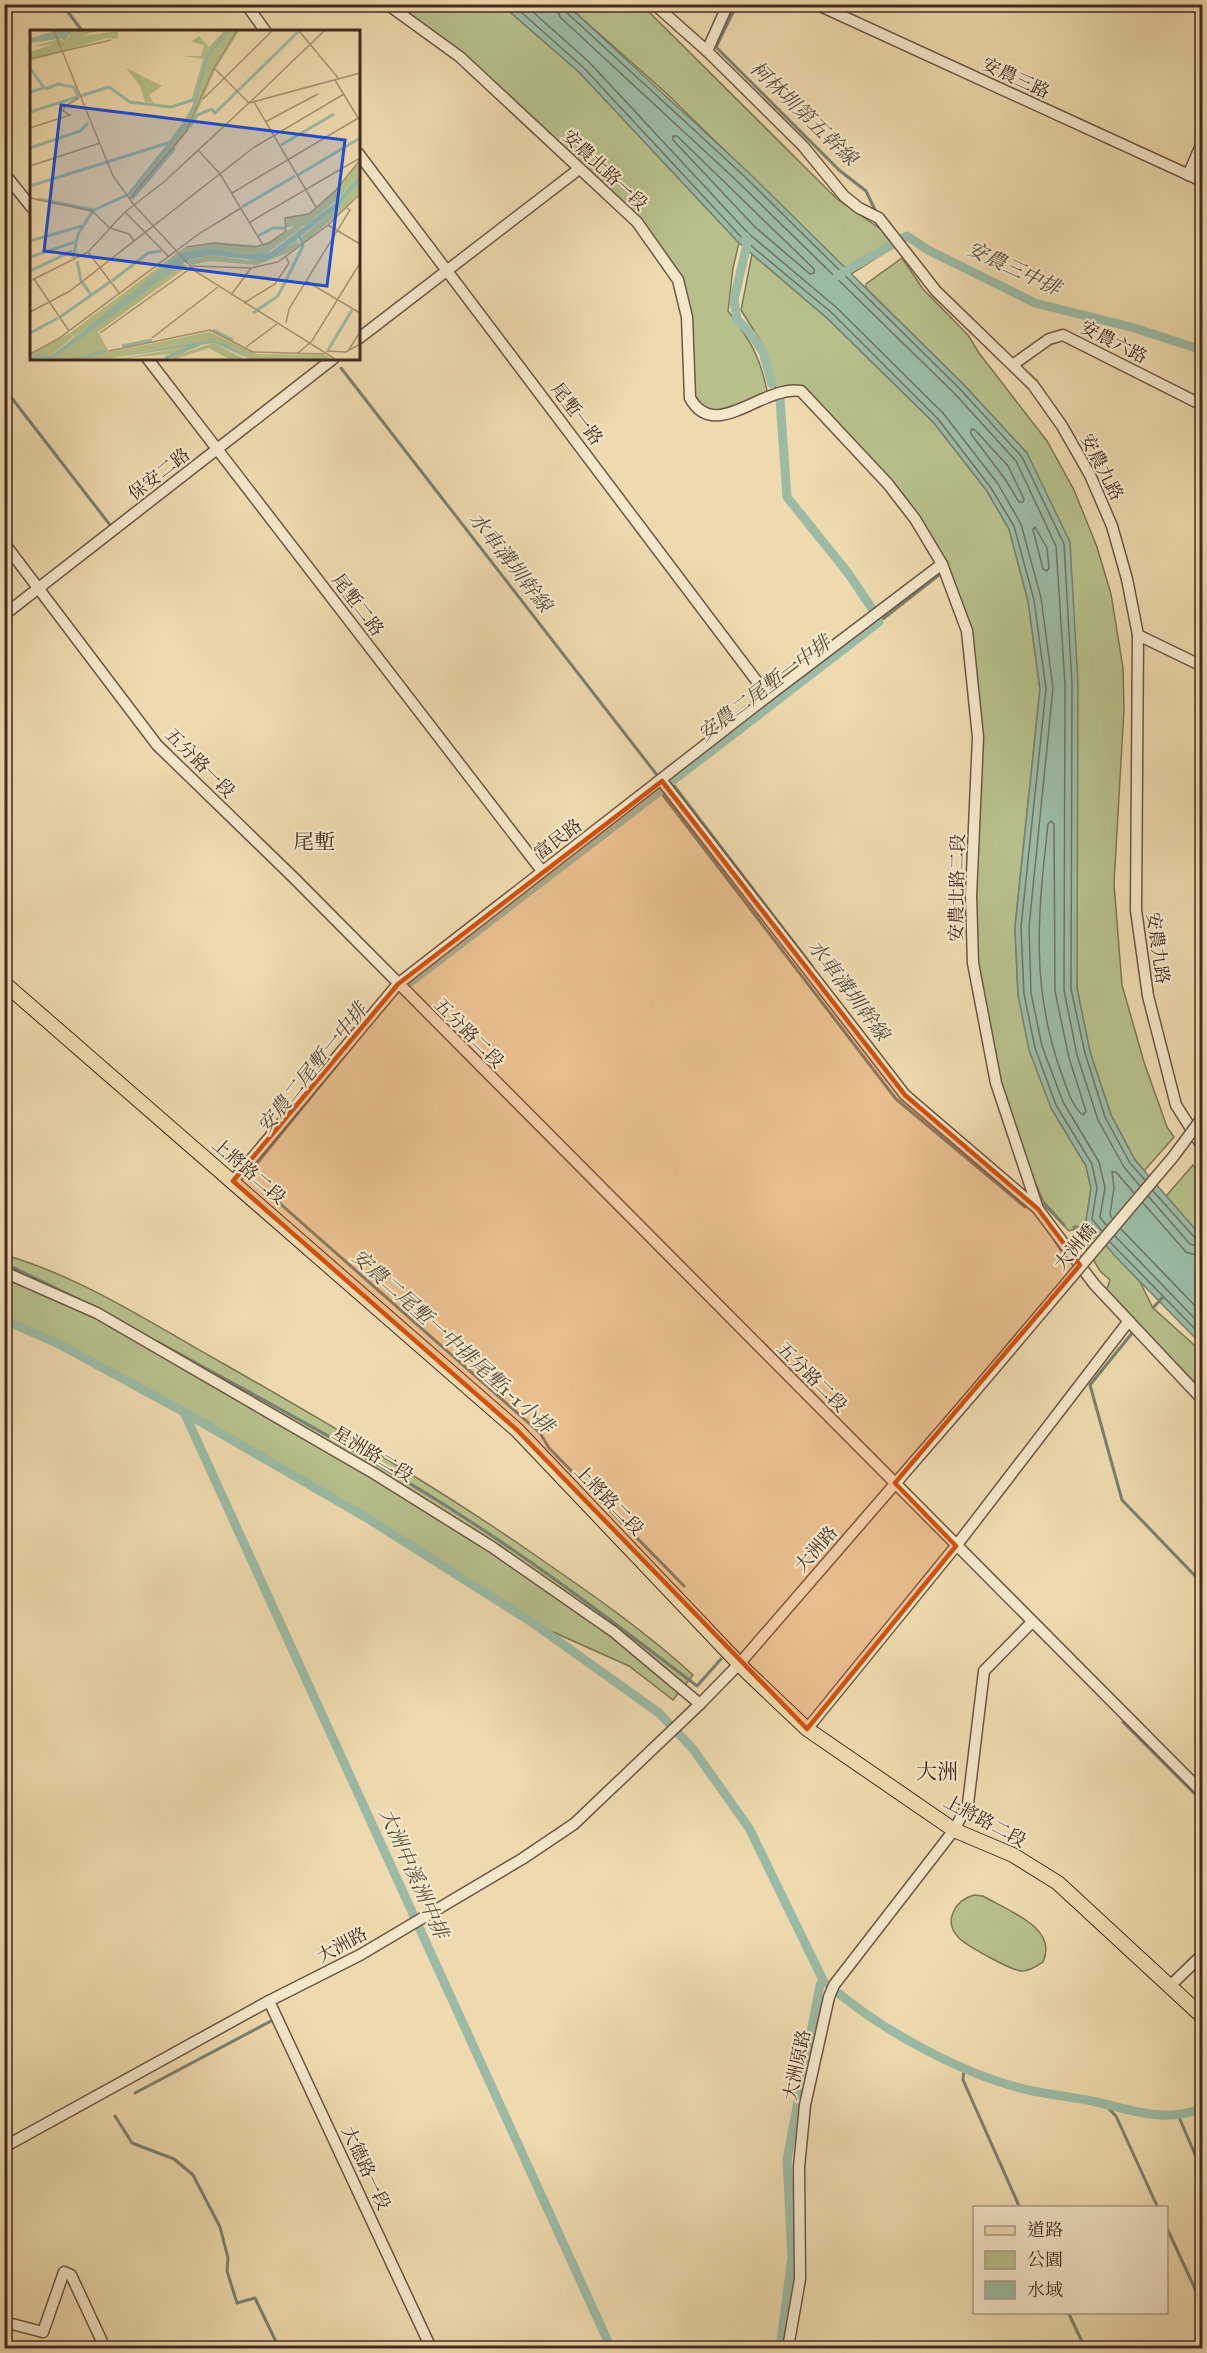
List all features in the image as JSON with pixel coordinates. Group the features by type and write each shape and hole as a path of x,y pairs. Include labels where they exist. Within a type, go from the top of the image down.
{"main road":[{"name":"上將路二段","path":"4,983 517,1430 740,1663 807,1729 954,1830 1013,1855 1058,1883 1203,2016"}],"street":[{"path":"246,4 265,30"},
{"name":"安農北路一段","path":"387,4 460,57 637,222 678,280 687,317 690,398 696,409 711,417 733,413 772,393 788,389 801,391 888,483 915,519 942,564"},
{"name":"安農九路","path":"654,4 707,51 802,146 844,196 859,208 879,218 936,291 1014,364 1033,385 1062,426 1090,475 1112,526 1127,579 1138,635 1136,910 1148,996 1176,1105 1203,1146"},
{"path":"707,51 728,4"},
{"name":"安農三路","path":"816,4 1203,181"},
{"path":"1188,175 1203,143"},
{"name":"尾塹一路","path":"360,156 768,696"},
{"path":"360,337 579,169"},
{"path":"4,173 30,206"},
{"name":"安農六路","path":"1014,364 1049,339 1063,335 1203,405"},
{"name":"尾塹二路","path":"149,360 542,871"},
{"name":"保安二路","path":"4,615 331,360"},
{"name":"五分路一段","path":"4,543 157,745 293,877 398,984"},
{"name":"富民路","path":"233,1181 398,984 542,871 662,781 768,696 942,564"},
{"name":"安農北路二段","path":"942,564 967,631 978,737 971,896 973,963 996,1083 1038,1209"},
{"path":"1138,635 1203,666"},
{"path":"662,781 904,1095 1038,1209 1094,1284 1203,1399"},
{"name":"五分路二段","path":"398,984 1203,1792"},
{"name":"大洲橋","path":"971,1396 1173,1157 1203,1118"},
{"name":"星洲路二段","path":"4,1272 97,1313 385,1480 492,1547 614,1632 700,1704"},
{"path":"807,1729 956,1546 1128,1322"},
{"name":"大洲路","path":"4,2147 269,2001 407,1929 530,1854 574,1824 683,1721 740,1663 971,1396"},
{"path":"954,1830 968,1804 984,1671 1032,1622"},
{"name":"大洲原路","path":"788,2349 800,2279 799,2167 805,2105 829,1996 834,1985 954,1830"},
{"path":"1171,1985 1203,1955"},
{"name":"大德路一段","path":"269,2001 431,2349"},
{"path":"4,2322 43,2332 64,2272 71,2275 105,2349"}],"highlighted area":[{"path":"662,781 905,1095 1038,1209 1080,1265 895,1483 956,1546 807,1729 517,1430 233,1181 398,984"}],"green space":[{"path":"387,5 502,5 579,72 739,243 733,268 728,311 754,350 768,395 733,413 696,409 678,280 637,222 460,57"},
{"path":"567,5 642,5 837,199 882,230 894,247 851,274 666,93"},
{"path":"752,254 827,318 934,423 987,491 1009,529 1028,601 1040,689 1015,927 1018,995 1051,1108 1086,1166 1091,1188 1086,1221 1140,1282 1153,1308 1202,1352 1202,1390 1106,1291 1110,1280 1100,1271 1075,1229 1069,1231 1046,1207 1022,1153 996,1083 973,963 978,737 967,631 915,519 801,391 777,392 760,340 741,310"},
{"path":"902,258 923,289 968,335 979,353 1047,441 1074,490 1097,547 1111,594 1123,668 1124,709 1114,884 1122,985 1144,1062 1167,1127 1174,1137 1144,1171 1135,1160 1111,1115 1090,1052 1077,988 1076,838 1027,453 964,385 866,288 866,284"},
{"path":"1193,1165 1202,1178 1202,1237 1166,1196"},
{"path":"5,1255 62,1276 117,1303 387,1459 467,1509 583,1589 639,1630 693,1675 673,1700 629,1666 533,1623 367,1518 184,1412 59,1344 5,1320"},
{"path":"974,1895 983,1896 1028,1921 1037,1929 1044,1939 1046,1950 1043,1962 1028,1970 1017,1970 990,1958 959,1938 952,1925 953,1912 962,1901"}],"water":[{"path":"502,5 567,5 747,171 964,385 1027,453 1070,542 1078,684 1077,988 1090,1052 1111,1115 1135,1160 1202,1237 1202,1345 1114,1255 1086,1221 1091,1188 1086,1166 1051,1108 1029,1050 1018,995 1015,927 1040,689 1028,601 1009,529 987,491 934,423 827,318 739,243 579,72"}],"waterway":[{"path":"62,4 82,30"},
{"name":"柯林圳第五幹線","path":"737,4 716,47 839,170 866,191 876,212"},
{"name":"安農三中排","path":"837,276 907,236 928,250 1035,303 1131,327 1202,350"},
{"name":"安農二尾塹一中排","path":"746,237 747,244 734,300 737,319 752,335 763,352 772,384"},
{"name":"水車溝圳幹線","path":"341,368 657,775"},
{"path":"4,388 110,525"},
{"name":"安農二尾塹一中排","path":"780,399 787,497 848,573 873,610"},
{"path":"879,622 939,575"},
{"name":"安農二尾塹一中排","path":"671,782 879,622"},
{"name":"水車溝圳幹線","path":"672,783 812,966"},
{"path":"660,791 896,1099 1025,1207"},
{"path":"408,984 660,791"},
{"name":"安農二尾塹一中排尾塹1-1小排","path":"355,1043 246,1177 268,1193 540,1433 549,1448 684,1586"},
{"name":"水車溝圳幹線","path":"1044,1203 1064,1225"},
{"name":"水車溝圳幹線","path":"1074,1227 1084,1228 1091,1225"},
{"path":"1054,1239 1063,1253"},
{"path":"4,1263 86,1303"},
{"path":"1153,1308 1162,1298"},
{"path":"4,1320 59,1344 184,1412 367,1518 533,1623 659,1713 693,1749 749,1828 823,1980 820,1985 787,2160 792,2257 780,2348"},
{"path":"1133,1332 1090,1385 1122,1500 1202,1583"},
{"path":"158,1342 352,1449 428,1494 554,1579 697,1686 721,1659"},
{"name":"大洲中溪洲中排","path":"184,1412 611,2348"},
{"path":"1123,1722 1202,1801"},
{"path":"829,1985 898,2035 952,2063 1007,2084 1147,2114 1173,2115 1202,2109"},
{"path":"135,2093 273,2020"},
{"path":"964,2068 963,2080 1019,2206"},
{"path":"1104,2104 1116,2116 1157,2206"},
{"path":"115,2116 132,2143 174,2159 193,2175 220,2227 228,2258 227,2271 237,2303 255,2298 279,2348"},
{"path":"1179,2117 1202,2171"},
{"path":"1168,2230 1202,2304"},
{"path":"1069,2314 1085,2348"}],"district":[{"name":"尾塹","path":"314,842"},
{"name":"大洲","path":"937,1772"}]}
